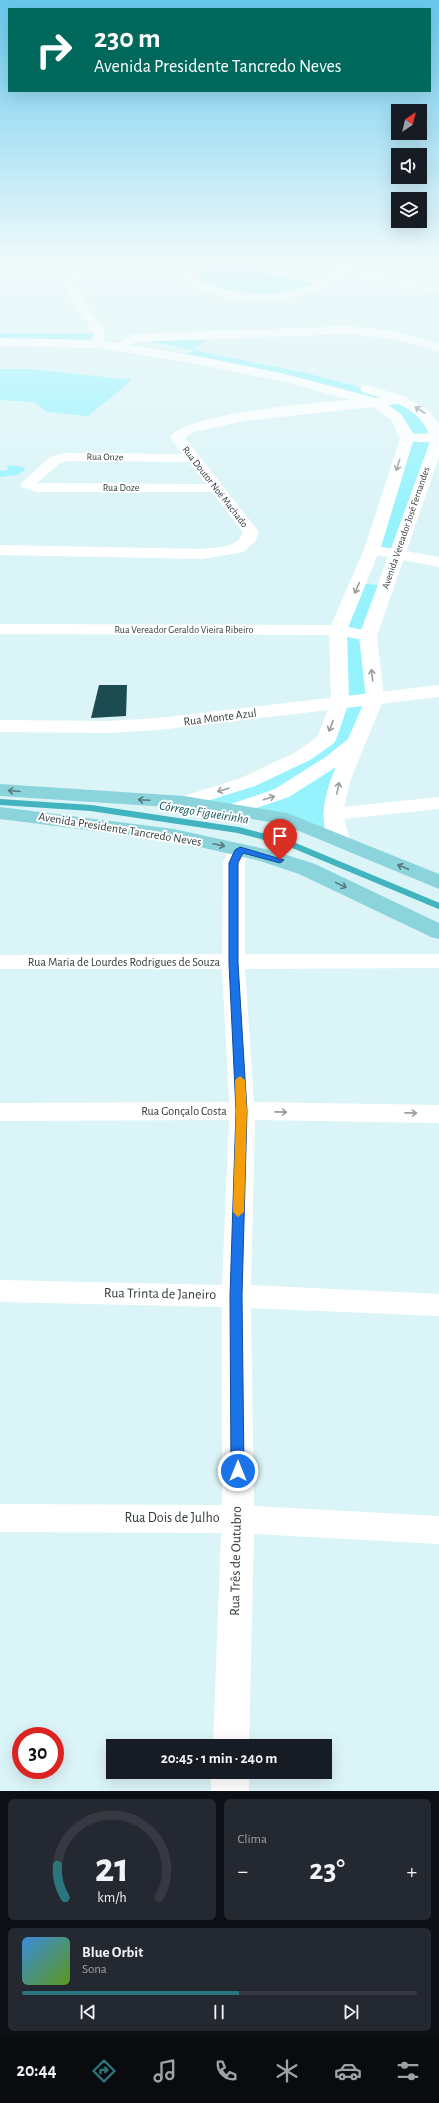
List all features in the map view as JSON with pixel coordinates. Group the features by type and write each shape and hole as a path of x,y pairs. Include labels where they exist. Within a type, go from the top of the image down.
{"main road":[{"name":"Avenida Presidente Tancredo Neves","path":"0,790 184,802 287,819 439,882"},
{"name":"Avenida Presidente Tancredo Neves","path":"0,813 159,833 266,856 307,869 439,932"}],"street":[{"path":"112,345 118,347 188,353 306,373 402,400 424,412 432,422 438,439 407,438"},
{"path":"118,347 122,345"},
{"path":"157,345 374,402 396,417 406,433 407,438 372,550 338,630 340,702 326,740 303,756 248,782 184,802"},
{"path":"188,353 199,345"},
{"name":"Rua Doutor Noé Machado","path":"0,550 203,554 237,549 249,539 251,532 192,458 177,437 179,433 187,429 220,421 277,413 402,400"},
{"name":"Avenida Vereador José Fernandes","path":"232,810 282,793 334,760 358,739 375,698 368,636 438,439"},
{"name":"Rua Onze","path":"27,484 55,460 65,457 192,458"},
{"name":"Rua Doze","path":"27,484 36,488 216,488"},
{"path":"372,550 439,562"},
{"name":"Rua Vereador Geraldo Vieira Ribeiro","path":"0,629 338,630 368,636"},
{"name":"Rua Monte Azul","path":"0,726 108,727 158,724 439,691"},
{"path":"339,840 333,814 340,781 358,739"},
{"path":"333,814 439,803"},
{"name":"Rua Três de Outubro","path":"231,1739 238,1518 236,1296 242,1111 233,963 234,863 240,850"},
{"name":"Rua Maria de Lourdes Rodrigues de Souza","path":"0,962 233,963 439,961"},
{"name":"Rua Gonçalo Costa","path":"0,1112 242,1111 439,1114"},
{"name":"Rua Trinta de Janeiro","path":"0,1291 236,1296 439,1305"},
{"name":"Rua Dois de Julho","path":"0,1518 238,1518 439,1530"},
{"path":"230,1779 230,1791"}],"shaded area":[{"path":"165,345 200,345 194,350 306,373 402,400 437,433 406,433 374,402 181,357 193,350"},
{"path":"0,369 31,369 132,380 88,416 47,412 34,402 0,400"},
{"path":"407,438 438,439 396,554 372,550"},
{"path":"7,465 24,467 25,470 17,475 0,477 0,471 8,470"},
{"path":"359,583 386,586 368,636 375,698 340,702 338,630"},
{"path":"375,705 352,751 339,840 287,819 184,802 303,756 340,708"}],"building":[{"path":"99,685 127,685 126,716 91,718"}],"waterway":[{"name":"Córrego Figueirinha","path":"0,802 91,808 238,830 288,843 439,906"}],"slow traffic":[{"path":"238,1212 242,1111 240,1080"}],"route":[{"path":"238,1471 236,1296 242,1111 233,963 234,863 240,850 280,860"}]}
